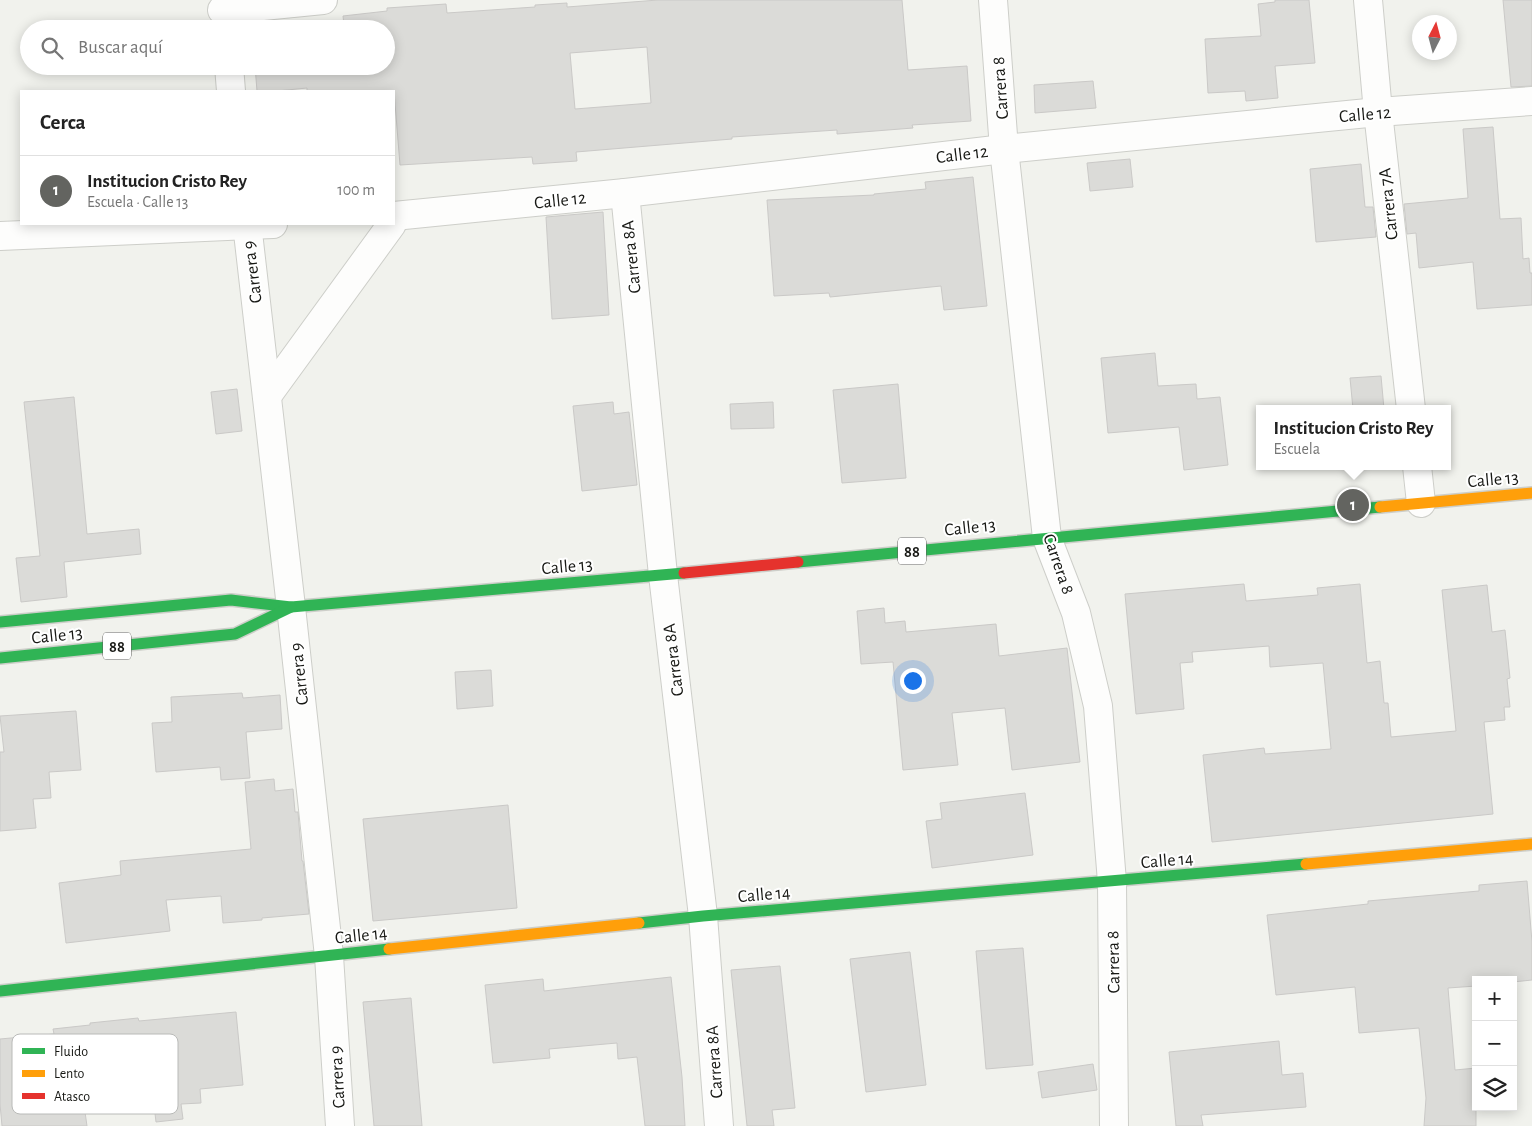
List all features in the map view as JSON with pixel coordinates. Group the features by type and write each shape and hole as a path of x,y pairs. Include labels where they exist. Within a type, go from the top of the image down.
{"main road":[{"name":"Calle 13","path":"0,622 232,600 291,607 663,575 1421,503 1532,498"},
{"name":"Calle 13","path":"0,658 235,634 291,607"},
{"name":"Calle 14","path":"0,991 703,916 1112,882 1532,844"}],"street":[{"path":"224,13 323,0"},
{"name":"Carrera 8","path":"993,0 1004,149 1047,538 1076,613 1098,706 1112,882 1114,1126"},
{"name":"Carrera 7A","path":"1368,0 1378,112 1411,405"},
{"path":"230,75 232,90"},
{"name":"Calle 12","path":"395,219 1004,149 1378,112 1532,101"},
{"name":"Carrera 8A","path":"625,193 663,575 703,916 719,1126"},
{"path":"0,236 235,225"},
{"name":"Carrera 9","path":"256,225 267,396 329,956 340,1126"},
{"path":"267,396 390,225"},
{"path":"1417,470 1421,503"}],"building":[{"path":"658,0 902,0 908,70 967,66 971,121 912,125 913,128 837,134 837,130 732,137 732,139 576,152 577,161 533,164 532,157 400,165 395,90 307,90 307,88 257,90 256,75 395,75 395,20 343,20 343,16 387,11 387,8 446,4 447,13 567,3 567,7","holes":["647,47 651,103 575,109 570,53"]},
{"path":"1275,0 1309,0 1315,63 1275,66 1278,98 1246,101 1245,91 1208,93 1205,39 1261,36 1258,4 1275,2"},
{"path":"1503,0 1532,0 1532,86 1511,87"},
{"path":"1093,81 1096,108 1035,113 1034,85"},
{"path":"1493,127 1500,219 1521,218 1523,259 1529,258 1530,273 1532,273 1532,305 1477,309 1473,262 1419,268 1416,233 1407,234 1404,204 1468,198 1463,129"},
{"path":"1130,159 1133,187 1090,191 1087,163"},
{"path":"1361,164 1365,207 1373,207 1376,237 1316,242 1310,169"},
{"path":"973,177 987,306 944,310 941,286 830,297 829,293 774,296 767,200 874,195 926,189 925,182"},
{"path":"603,212 609,315 552,319 546,217"},
{"path":"1155,353 1158,386 1196,384 1197,399 1220,397 1228,465 1184,470 1179,427 1108,433 1101,358"},
{"path":"1381,376 1384,405 1353,405 1350,378"},
{"path":"898,384 906,478 842,483 833,390"},
{"path":"237,389 242,431 216,434 211,392"},
{"path":"74,397 87,534 139,529 141,554 64,562 67,597 21,602 16,558 40,556 24,402"},
{"path":"613,402 614,414 629,412 637,485 582,491 573,406"},
{"path":"773,402 774,428 731,429 730,404"},
{"path":"1244,584 1246,601 1318,595 1317,588 1360,584 1367,663 1380,661 1384,703 1388,703 1391,737 1456,731 1442,590 1487,585 1492,632 1505,630 1510,678 1507,679 1510,707 1504,707 1505,720 1484,722 1493,814 1212,842 1203,755 1264,748 1265,754 1331,749 1323,663 1270,667 1269,646 1192,652 1193,662 1180,663 1184,709 1136,714 1125,594"},
{"path":"884,608 885,623 905,621 906,632 996,624 999,656 1067,648 1080,762 1012,770 1005,708 952,713 958,765 903,770 893,662 861,664 857,611"},
{"path":"491,670 493,706 457,709 455,672"},
{"path":"242,693 243,698 280,695 282,729 246,732 250,778 221,780 220,767 156,772 152,723 172,722 171,697"},
{"path":"76,711 81,770 49,772 51,798 33,799 36,828 0,831 0,752 4,752 0,716"},
{"path":"274,779 275,791 293,789 295,812 298,812 309,914 223,923 221,896 166,900 170,931 66,943 59,883 121,875 120,861 251,849 245,782"},
{"path":"1025,793 1033,855 932,868 926,821 942,819 940,803"},
{"path":"508,805 517,908 373,921 363,819"},
{"path":"1527,881 1532,942 1532,980 1517,982 1517,976 1472,976 1472,986 1448,988 1455,1070 1472,1068 1472,1111 1476,1111 1476,1126 1424,1126 1426,1098 1419,1028 1359,1033 1355,987 1276,995 1267,915 1368,904 1368,901 1479,891 1479,885"},
{"path":"1023,948 1033,1065 986,1069 976,951"},
{"path":"910,952 926,1085 866,1092 850,959"},
{"path":"780,966 795,1108 772,1110 774,1126 747,1126 731,970"},
{"path":"671,977 682,1077 685,1126 645,1126 637,1057 618,1059 617,1043 549,1049 550,1058 493,1063 485,985 543,979 544,991"},
{"path":"411,998 422,1126 374,1126 363,1002"},
{"path":"236,1012 243,1085 200,1089 201,1103 181,1104 183,1119 156,1122 155,1114 178,1114 178,1034 54,1034 53,1029 138,1018 139,1021"},
{"path":"12,1038 12,1114 85,1114 87,1126 2,1126 0,1039"},
{"path":"1279,1041 1282,1075 1303,1073 1306,1107 1201,1115 1203,1126 1176,1126 1169,1052"},
{"path":"1093,1064 1097,1090 1042,1098 1038,1072"}],"traffic: fast":[{"path":"798,562 1380,507"},
{"path":"0,622 231,600 291,607 684,573"},
{"path":"0,658 235,634 291,607"},
{"path":"639,923 1306,864"},
{"path":"0,991 389,949"}],"traffic: slow":[{"path":"1380,507 1532,493"},
{"path":"1306,864 1532,844"},
{"path":"389,949 639,923"}],"traffic: jam":[{"path":"684,573 798,562"}],"place":[{"name":"Institucion Cristo Rey","path":"1353,505"}]}
